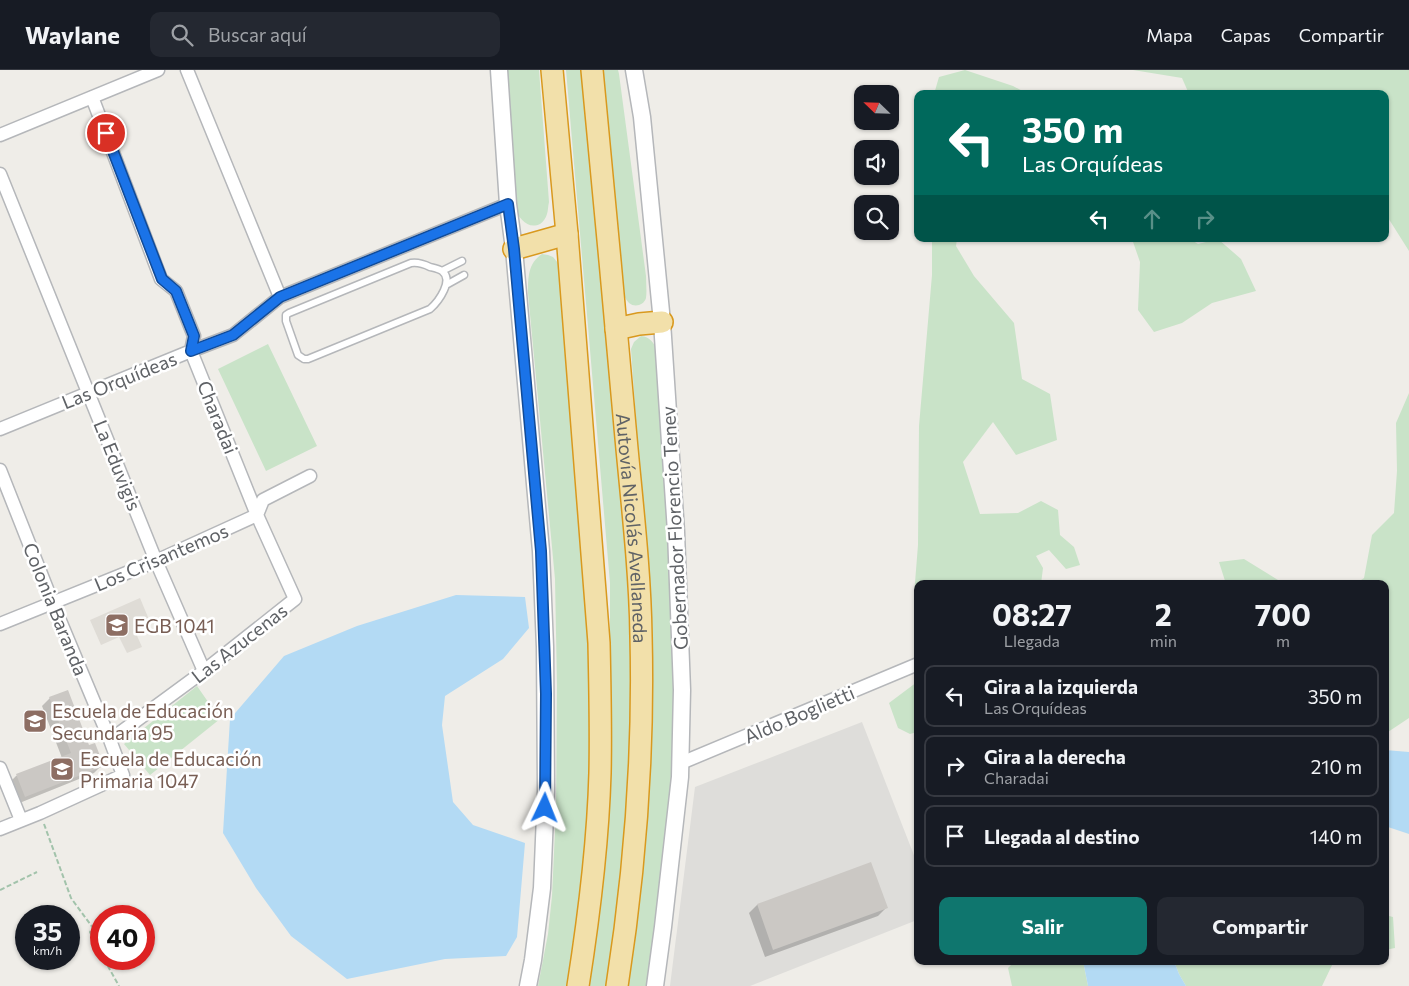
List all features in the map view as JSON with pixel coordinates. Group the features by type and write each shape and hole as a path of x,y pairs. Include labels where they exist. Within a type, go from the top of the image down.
{"highway":[{"path":"552,70 567,234 598,643 600,711 600,774 596,836 585,941 578,986"},
{"name":"Autovía Nicolás Avellaneda","path":"592,70 639,597 642,681 636,835 617,986"},
{"path":"514,249 567,234"},
{"path":"616,329 662,322"}],"street":[{"path":"0,135 158,70"},
{"path":"187,70 280,297"},
{"path":"499,70 508,204 514,249 541,551 545,647 546,792 542,878 537,936 528,986"},
{"name":"Gobernador Florencio Tenev","path":"634,70 642,117 662,322 678,572 682,690 681,763 664,927 655,986"},
{"name":"Charadai","path":"92,97 162,279 176,291 194,336 191,351 257,515 295,599"},
{"name":"La Eduvigis","path":"0,174 156,561 204,671"},
{"name":"Las Orquídeas","path":"0,429 233,335 280,297 508,204"},
{"name":"Colonia Baranda","path":"0,470 123,775 40,813"},
{"name":"Los Crisantemos","path":"0,624 156,561 257,515 263,500 310,476"},
{"name":"Las Azucenas","path":"110,740 204,671 295,599"},
{"name":"Aldo Boglietti","path":"681,763 914,666"},
{"path":"0,768 21,820"},
{"path":"0,829 40,813"}],"lane":[{"path":"442,271 462,261"},
{"path":"446,285 446,279 442,271 419,263 411,263 290,312 286,315 286,321 298,356 308,359 427,311 434,305 446,285 464,275"}],"path":[{"path":"40,813 71,898 90,924"},
{"path":"0,890 37,872"},
{"path":"110,970 119,986"}],"shaded area":[{"name":"EGB 1041","path":"140,598 150,622 134,629 142,647 127,653 119,637 101,645 90,620"},
{"path":"862,722 914,855 914,921 750,986 670,986 695,787"}],"green space":[{"path":"504,70 539,70 549,202 545,218 540,224 536,225 524,222 515,209"},
{"path":"566,70 581,70 626,558 632,691 631,758 621,871 606,986 587,986 610,759 610,583"},
{"path":"600,70 618,70 619,74 646,276 646,298 641,304 636,305 631,305 624,296 622,288"},
{"path":"965,70 1020,90 935,90 939,77"},
{"path":"1133,70 1409,70 1409,251 1389,219 1389,90 1187,90 1182,78"},
{"path":"932,242 957,242 956,246 974,276 1014,323 1022,379 1050,394 1057,440 1016,455 993,422 963,462 980,514 1018,513 1041,501 1058,510 1060,535 1074,547 1080,565 1066,569 1049,550 1036,556 1043,568 1042,580 915,580 918,545 919,426 932,275"},
{"path":"1133,242 1195,242 1198,244 1221,242 1241,259 1256,291 1212,303 1182,323 1154,332 1138,310 1140,262"},
{"path":"542,254 553,257 558,263 561,273 563,327 571,395 592,692 587,844 572,962 567,986 538,986 548,934 552,896 556,809 557,686 555,579 528,293 531,266"},
{"path":"641,336 647,338 654,345 658,356 660,373 675,684 673,775 649,986 625,986 647,796 652,705 652,649 631,349 634,342"},
{"path":"268,344 317,446 266,471 218,369"},
{"path":"1409,393 1409,718 1389,731 1389,580 1361,580 1364,578 1372,535 1394,513 1397,471 1396,423"},
{"path":"1244,559 1278,580 1225,580 1219,562"},
{"path":"914,684 914,733 910,734 898,728 889,703"},
{"path":"197,686 220,719 150,775 124,744"},
{"path":"1389,916 1393,917 1395,948 1389,949"},
{"path":"1011,965 1084,965 1088,986 1012,986 1008,968"},
{"path":"1176,965 1332,965 1322,986 1186,986"}],"water":[{"path":"456,595 525,597 529,628 503,659 445,696 442,725 453,802 473,825 525,843 517,937 506,956 445,959 347,979 291,936 256,888 223,833 230,719 284,656 357,626"},
{"path":"1389,750 1409,752 1409,834 1389,827"},
{"path":"1084,965 1176,965 1186,986 1088,986"}],"building":[{"path":"68,690 89,745 95,743 104,766 25,797 16,774 71,753 49,697"},
{"path":"871,862 888,908 773,950 757,904"}],"place":[{"name":"EGB 1041","path":"117,625"},
{"name":"Escuela de Educación Secundaria 95","path":"35,721"},
{"name":"Escuela de Educación Primaria 1047","path":"62,769"}],"route":[{"path":"106,133 162,279 176,291 194,336 191,351 233,335 280,297 508,204 514,249 541,551 546,694 545,808"}]}
